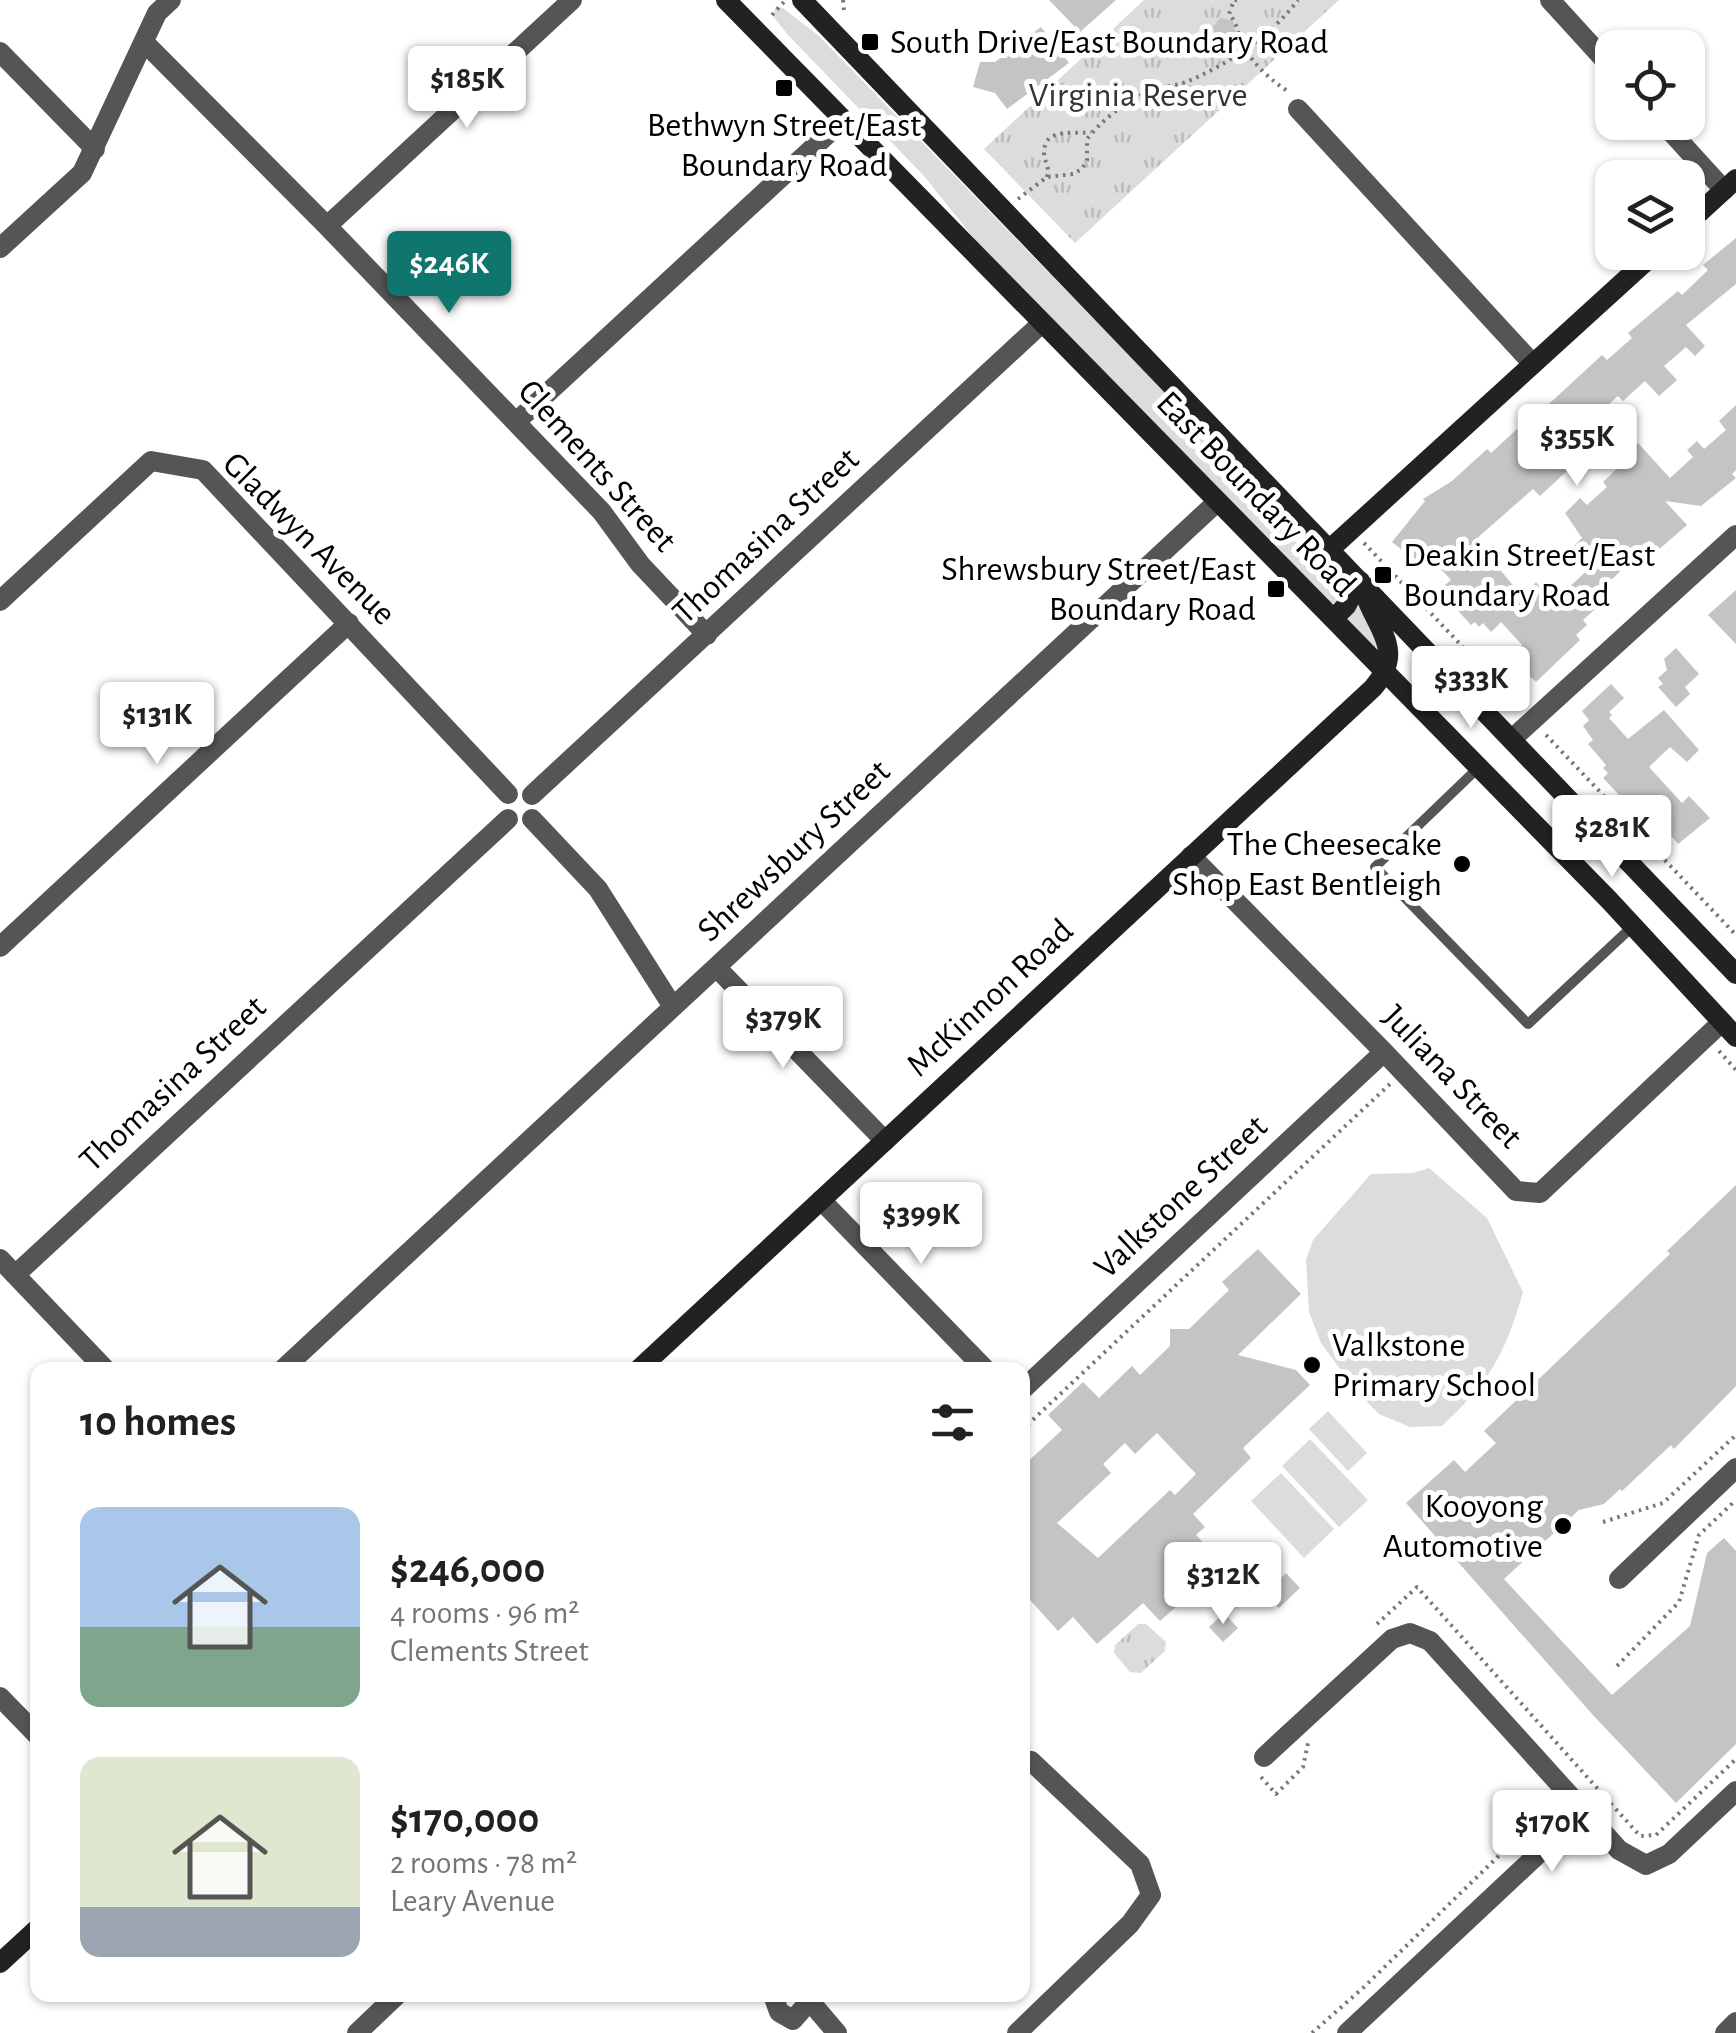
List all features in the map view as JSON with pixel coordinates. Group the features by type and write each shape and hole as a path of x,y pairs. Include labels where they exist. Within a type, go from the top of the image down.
{"main road":[{"name":"East Boundary Road","path":"793,1 823,11 1004,212 1736,974"},
{"name":"East Boundary Road","path":"737,4 844,120 1633,926 1729,1029"},
{"path":"1705,208 1730,185"},
{"path":"1329,550 1533,364 1648,270"},
{"path":"1333,619 1346,606 1360,581"},
{"path":"1360,581 1388,644 1386,674"},
{"name":"McKinnon Road","path":"647,1362 1386,674"},
{"path":"0,1963 30,1935"}],"street":[{"path":"0,248 82,173 157,13 171,0"},
{"path":"328,226 572,0"},
{"path":"1550,0 1595,49"},
{"name":"Clements Street","path":"144,42 328,226 602,512 640,564 707,635"},
{"path":"0,52 95,149"},
{"path":"1298,110 1533,364"},
{"path":"516,422 844,120"},
{"path":"1681,140 1730,185"},
{"name":"Thomasina Street","path":"532,795 1042,323"},
{"name":"Gladwyn Avenue","path":"0,602 151,461 203,470 508,794"},
{"name":"Shrewsbury Street","path":"291,1362 1217,502"},
{"path":"1513,738 1736,534"},
{"path":"0,947 348,623"},
{"path":"522,790 532,795 537,804 532,819 522,824 508,818 503,809 508,794 522,790"},
{"name":"Thomasina Street","path":"15,1275 508,818"},
{"path":"532,819 598,888 673,1007"},
{"name":"Juliana Street","path":"1191,856 1516,1191 1540,1193 1729,1029"},
{"path":"717,968 884,1140"},
{"name":"Valkstone Street","path":"1030,1383 1384,1052"},
{"path":"820,1200 978,1362"},
{"path":"0,1260 98,1362"},
{"path":"1618,1579 1736,1468"},
{"path":"1258,1762 1392,1639 1410,1633 1430,1641 1619,1850 1646,1864 1669,1854 1736,1790"},
{"path":"0,1697 30,1728"},
{"path":"1017,2033 1130,1924 1151,1895 1140,1864 1030,1761"},
{"path":"1347,2033 1584,1811"},
{"path":"356,2033 389,2002"},
{"path":"812,2002 837,2033"},
{"path":"768,2033 784,2015 819,2033"},
{"path":"1725,2033 1736,2022"}],"lane":[{"path":"1478,768 1375,867 1514,1010 1528,1024 1633,926"}],"path":[{"path":"843,0 844,10"},
{"path":"1235,0 1229,14 1237,24 1244,48 1278,86 1288,90 1298,110"},
{"path":"1004,212 1031,186 1047,177 1082,169 1087,160 1087,139 1093,131 1141,95 1186,82 1268,34 1298,0"},
{"path":"772,14 793,1"},
{"path":"1047,177 1050,170 1044,152 1048,141 1064,131 1093,131"},
{"path":"1364,543 1736,934"},
{"path":"1718,1051 1736,1070"},
{"path":"1030,1422 1388,1082 1402,1096"},
{"path":"1603,1522 1663,1503 1736,1435"},
{"path":"1617,1666 1679,1602 1700,1535 1736,1500"},
{"path":"1376,1625 1417,1587 1640,1836 1656,1834 1736,1758"},
{"path":"1258,1762 1276,1794 1304,1767 1310,1738"},
{"path":"1312,2033 1554,1802"}],"green space":[{"name":"Virginia Reserve","path":"1144,0 1339,0 1075,243 984,149"},
{"path":"776,6 819,36 1191,419 1254,498 1344,592 1337,603 1331,603 981,247 924,176 788,35 773,16"},
{"path":"1354,602 1366,615 1384,656 1346,620"},
{"path":"1429,1168 1487,1218 1523,1292 1502,1350 1472,1395 1442,1426 1410,1427 1379,1414 1357,1392 1321,1343 1309,1312 1306,1260 1313,1240 1371,1174 1413,1173"},
{"path":"1328,1411 1367,1453 1348,1471 1309,1429"},
{"path":"1310,1439 1368,1500 1339,1527 1282,1466"},
{"path":"1281,1473 1334,1529 1304,1558 1251,1501"},
{"path":"1138,1624 1146,1624 1166,1642 1165,1651 1141,1673 1130,1672 1114,1653 1115,1645"}],"building":[{"path":"1049,0 1116,0 1080,32"},
{"path":"1221,18 1233,21 1235,32 1227,41 1216,37 1213,26"},
{"path":"1041,27 1069,63 1007,109 995,93 973,87 980,62 995,62"},
{"path":"1736,238 1736,284 1686,325 1705,346 1695,356 1686,347 1664,366 1677,380 1659,396 1645,381 1623,401 1618,396 1594,418 1587,411 1565,432 1590,465 1576,478 1568,470 1540,496 1533,489 1475,540 1522,596 1536,582 1554,601 1592,566 1574,546 1582,538 1565,513 1580,498 1587,505 1607,487 1603,482 1638,443 1670,478 1693,457 1687,450 1697,441 1704,449 1726,430 1719,421 1736,405 1736,470 1732,474 1736,478 1701,506 1665,501 1687,525 1641,565 1636,559 1630,562 1596,594 1603,602 1583,620 1587,625 1576,635 1580,640 1536,682 1509,657 1522,645 1501,622 1491,632 1483,623 1479,627 1475,622 1471,625 1439,590 1451,580 1426,553 1419,563 1392,542 1423,499 1452,481 1487,449 1491,453 1526,425 1602,355 1607,360 1632,338 1628,333 1678,291 1682,295 1708,270 1705,263"},
{"path":"1736,590 1736,644 1708,615"},
{"path":"1676,648 1699,674 1685,687 1690,694 1676,707 1658,687 1663,684 1658,678 1667,670 1664,659"},
{"path":"1611,684 1624,698 1609,712 1609,718 1628,739 1664,710 1699,750 1687,762 1670,747 1649,767 1682,803 1689,796 1710,818 1678,844 1672,837 1665,843 1603,778 1608,773 1603,768 1606,765 1588,744 1593,740 1583,726 1589,720 1582,711"},
{"path":"1736,1185 1736,1386 1674,1449 1671,1445 1604,1504 1579,1510 1504,1579 1612,1695 1690,1626 1707,1553 1724,1538 1736,1551 1736,1744 1676,1803 1406,1503 1454,1460 1465,1472 1496,1443 1484,1431 1670,1254 1667,1251"},
{"path":"1258,1249 1301,1294 1238,1355 1296,1370 1310,1385 1243,1448 1251,1458 1193,1514 1205,1527 1196,1535 1224,1565 1160,1621 1143,1603 1097,1644 1073,1617 1058,1631 1030,1600 1030,1460 1062,1430 1048,1415 1083,1382 1099,1398 1132,1366 1140,1375 1170,1346 1170,1329 1189,1329 1229,1290 1222,1282","holes":["1157,1433 1196,1474 1175,1495 1170,1490 1098,1558 1057,1523 1111,1473 1103,1464 1125,1443 1135,1454"]},
{"path":"1286,1573 1300,1588 1279,1608 1265,1594"},
{"path":"1224,1613 1238,1628 1223,1642 1209,1627"}],"place":[{"name":"South Drive/East Boundary Road","path":"870,42"},
{"name":"Bethwyn Street/East Boundary Road","path":"784,88"},
{"name":"Deakin Street/East Boundary Road","path":"1383,575"},
{"name":"Shrewsbury Street/East Boundary Road","path":"1276,589"},
{"name":"The Cheesecake Shop East Bentleigh","path":"1462,864"},
{"name":"Valkstone Primary School","path":"1312,1365"},
{"name":"Kooyong Automotive","path":"1563,1526"}]}
